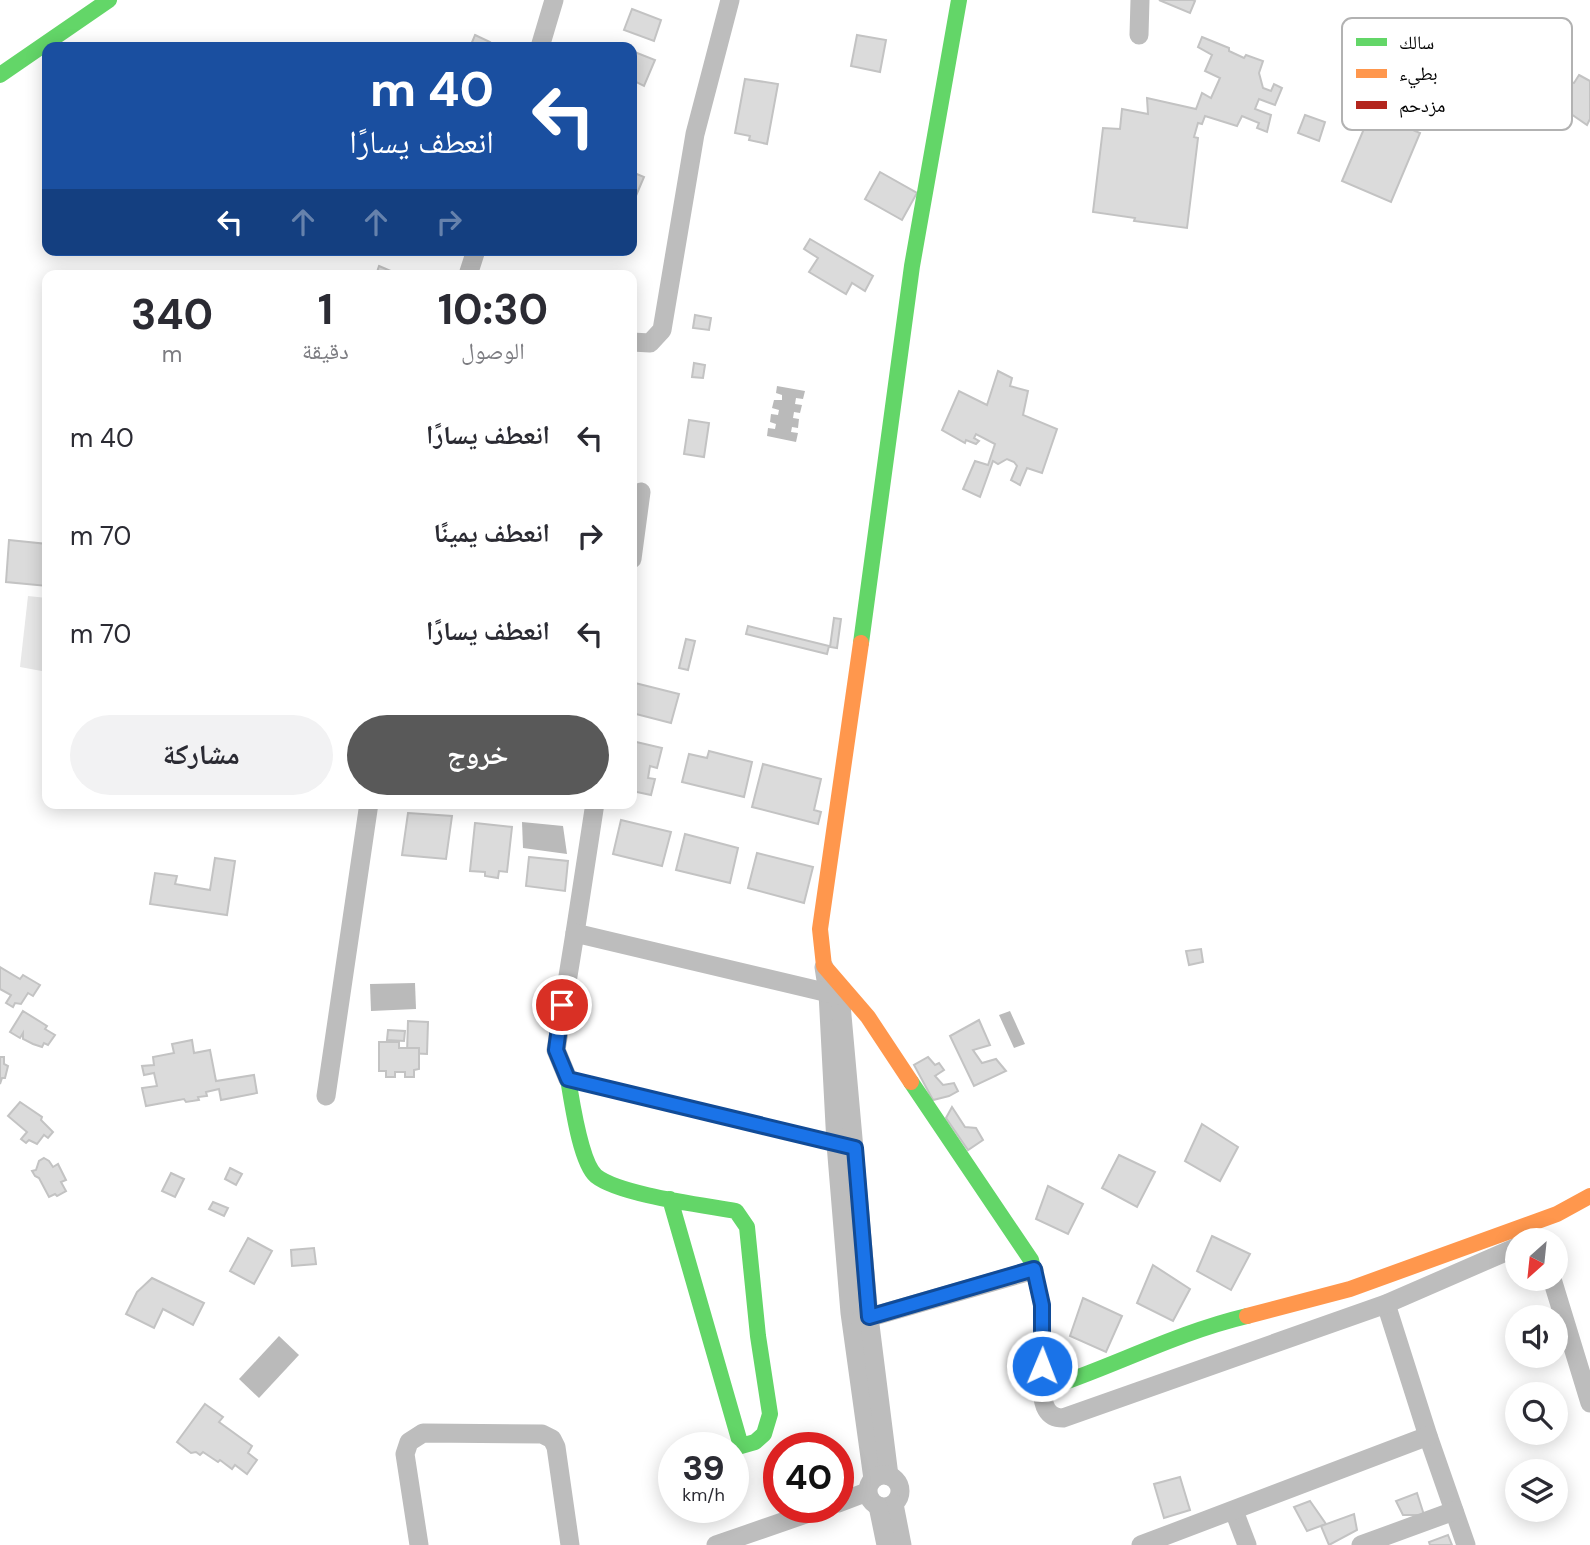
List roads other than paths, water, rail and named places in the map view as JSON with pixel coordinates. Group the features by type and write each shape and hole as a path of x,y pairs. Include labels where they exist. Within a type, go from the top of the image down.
{"street":[{"path":"48,42 109,0"},
{"path":"541,42 554,0"},
{"path":"637,342 650,343 662,330 695,134 730,0"},
{"path":"860,1320 855,1148 836,992 824,966 820,929 912,266 959,0"},
{"path":"1139,35 1140,0"},
{"path":"0,75 42,46"},
{"path":"637,522 641,492"},
{"path":"326,1096 368,809"},
{"path":"594,809 556,1050 568,1079 579,1141 595,1175 626,1190 736,1211 747,1227 758,1336 770,1414 764,1434 755,1442 741,1446 670,1199"},
{"path":"575,933 836,992 867,1017 1025,1248 1034,1269 1042,1305 1042,1390 1049,1414 1055,1418 1063,1418 1386,1304 1505,1252"},
{"path":"836,992 836,1144 886,1545"},
{"path":"568,1079 855,1148"},
{"path":"1042,1390 1102,1369 1159,1342 1253,1314 1324,1297 1398,1273 1499,1233 1565,1212 1590,1196"},
{"path":"860,1320 1034,1269"},
{"path":"1556,1292 1590,1403"},
{"path":"1386,1304 1427,1436 1466,1545"},
{"path":"419,1545 405,1454 409,1442 423,1433 542,1434 551,1439 556,1447 570,1545"},
{"path":"1142,1545 1427,1436"},
{"path":"854,1498 880,1491"},
{"path":"880,1491 902,1545"},
{"path":"1234,1511 1247,1545"},
{"path":"1361,1545 1454,1511"},
{"path":"716,1545 780,1523"}]}
